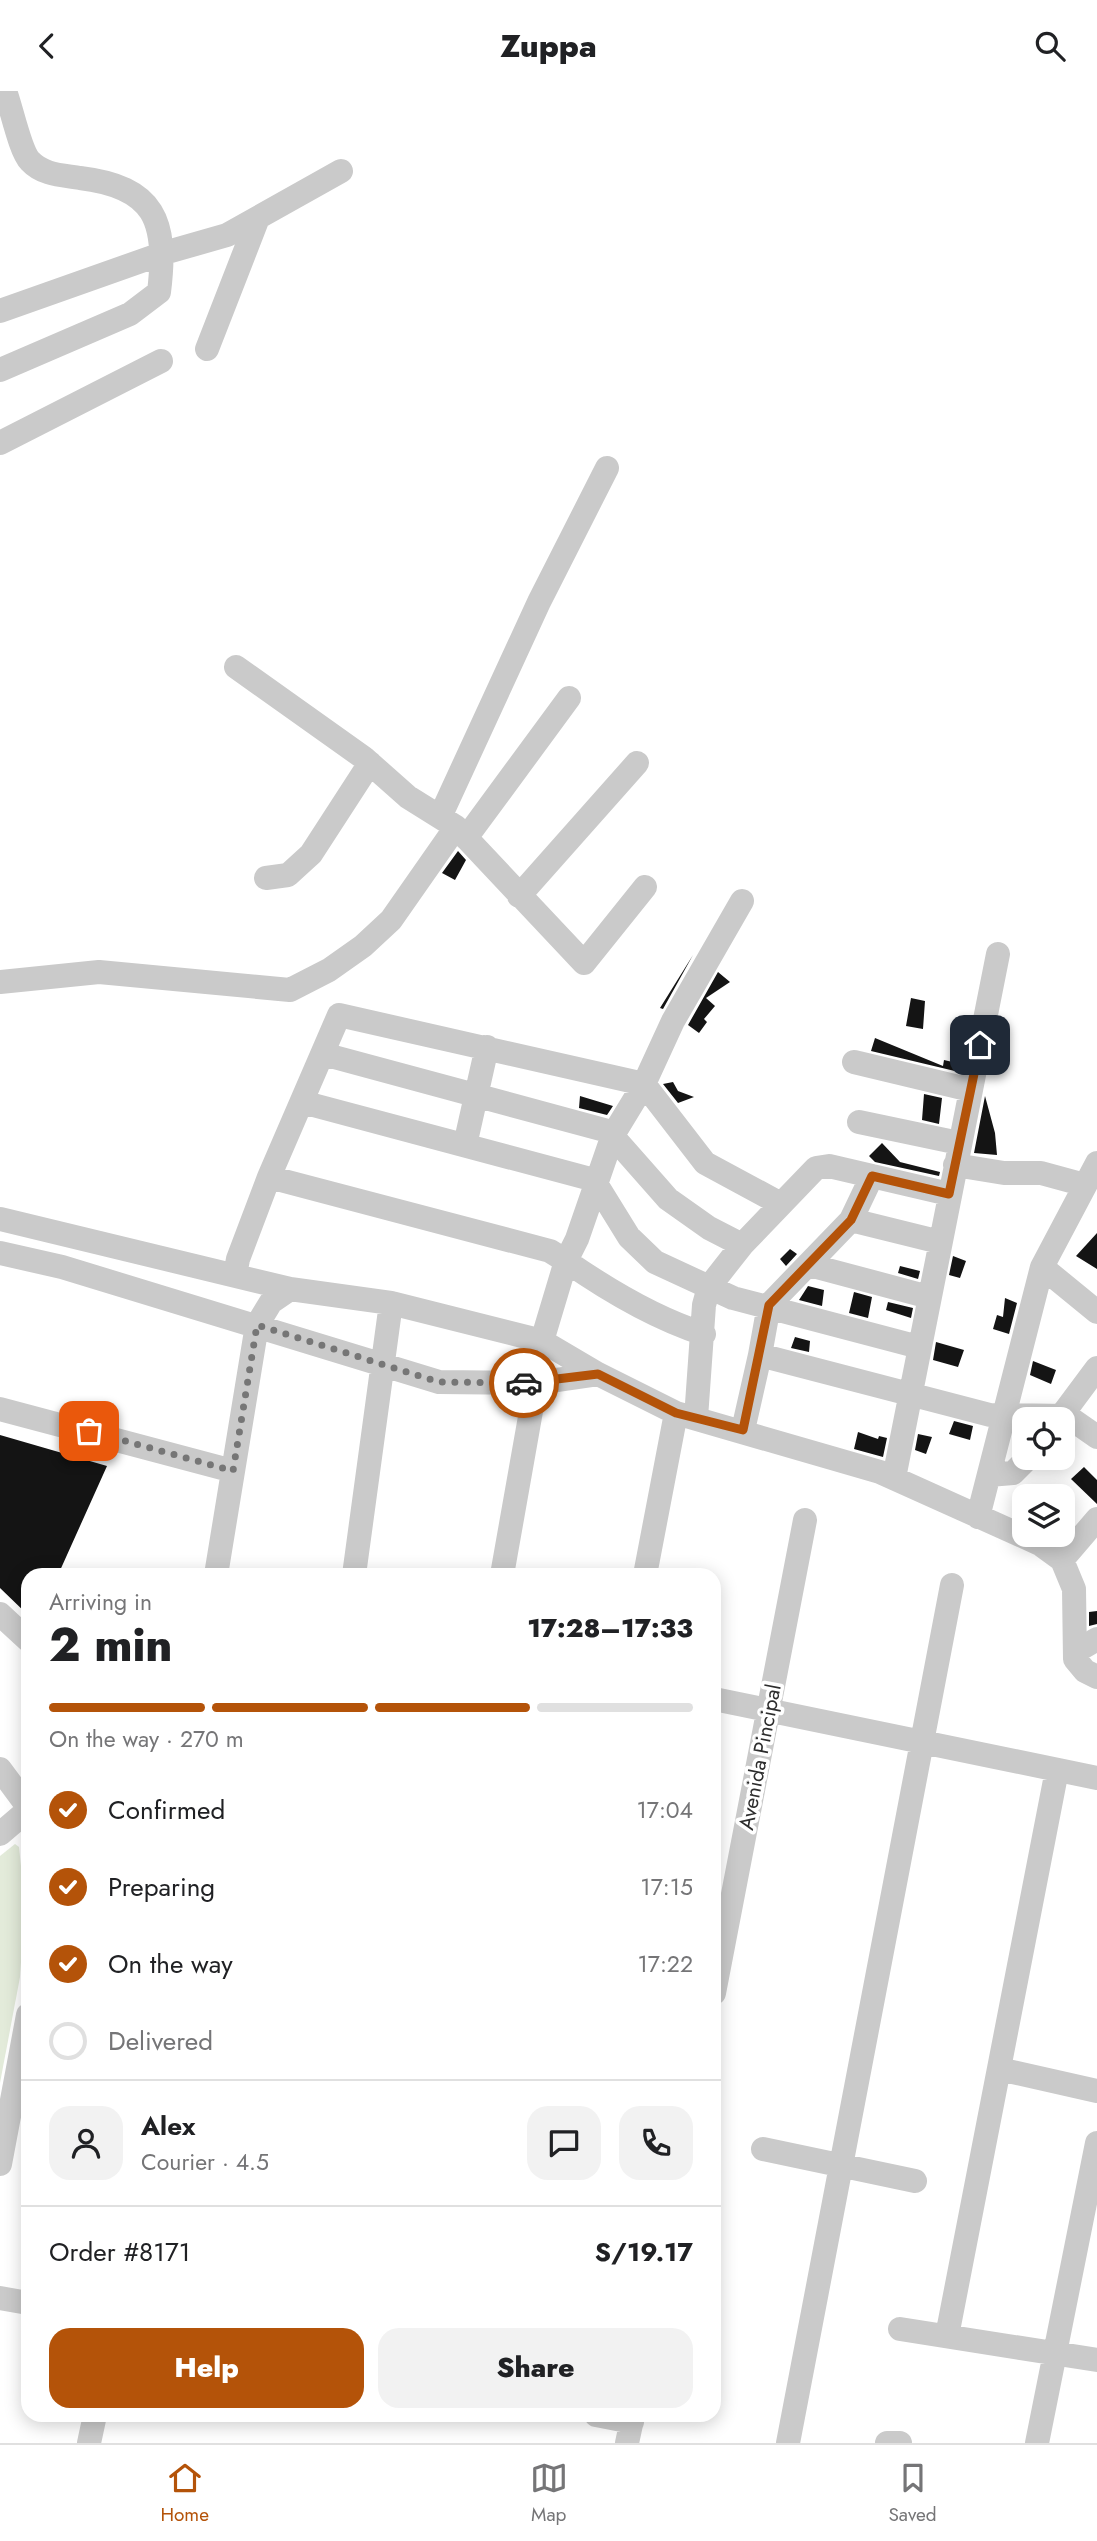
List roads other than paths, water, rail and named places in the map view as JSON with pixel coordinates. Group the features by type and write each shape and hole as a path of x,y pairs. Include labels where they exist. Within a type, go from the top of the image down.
{"street":[{"path":"0,370 130,314 159,292 164,253 156,221 140,196 112,182 50,174 29,160 5,91"},
{"path":"0,311 164,253 227,235 341,171"},
{"path":"207,349 258,218"},
{"path":"0,443 161,361"},
{"path":"454,828 539,602 607,468"},
{"path":"236,667 370,763 408,797 454,828 584,964 645,887"},
{"path":"0,982 99,972 290,990 329,970 363,946 391,921 454,828 569,698"},
{"path":"266,878 288,875 311,854 370,763"},
{"path":"519,896 638,763"},
{"path":"542,1341 566,1261 577,1239 613,1135 645,1084 673,1021 742,901"},
{"path":"894,1478 998,954"},
{"path":"235,1275 238,1259 269,1177 340,1016 645,1084 705,1163 781,1204"},
{"path":"465,1145 487,1047"},
{"path":"323,1054 613,1135 668,1199 709,1228 742,1245"},
{"path":"854,1062 971,1090"},
{"path":"302,1102 596,1182 629,1237 655,1262 733,1298 769,1305 919,1347"},
{"path":"859,1122 957,1154 1004,1173 1041,1173 1085,1185"},
{"path":"978,1517 1042,1267 1097,1163"},
{"path":"647,1568 686,1416 704,1334 704,1305 709,1287 742,1245 816,1168 829,1166 949,1194"},
{"path":"743,1430 769,1305 851,1220 872,1176"},
{"path":"269,1177 550,1251 617,1295 671,1323 704,1334"},
{"path":"0,1219 290,1289 391,1303 542,1341 598,1374 686,1416 743,1430 894,1478 1040,1544 1062,1560 1074,1590 1075,1659 1085,1671 1097,1677"},
{"path":"851,1220 940,1242"},
{"path":"0,1253 62,1267 439,1382 536,1383 598,1374"},
{"path":"809,1265 929,1297"},
{"path":"1042,1267 1097,1312"},
{"path":"217,1568 257,1325 271,1302 290,1289"},
{"path":"355,1568 391,1303"},
{"path":"760,1355 910,1394 1012,1416"},
{"path":"1068,1407 1097,1368"},
{"path":"503,1568 536,1383"},
{"path":"0,1409 233,1471"},
{"path":"1075,1425 1097,1437"},
{"path":"989,1475 1013,1473 1016,1470"},
{"path":"1062,1560 1097,1519"},
{"name":"Avenida Pincipal","path":"721,1957 805,1520"},
{"path":"788,2443 951,1585"},
{"path":"1,1616 21,1634"},
{"path":"1075,1653 1097,1639"},
{"path":"721,1700 1097,1778"},
{"path":"0,1769 21,1799"},
{"path":"947,2336 1057,1770"},
{"path":"0,1834 21,1815"},
{"path":"1,2157 21,2052"},
{"path":"999,2069 1097,2091"},
{"path":"1037,2443 1097,2143"},
{"path":"763,2149 915,2181"},
{"path":"0,2298 21,2302"},
{"path":"900,2329 1097,2360"},
{"path":"89,2443 94,2422"},
{"path":"887,2443 900,2443"}]}
